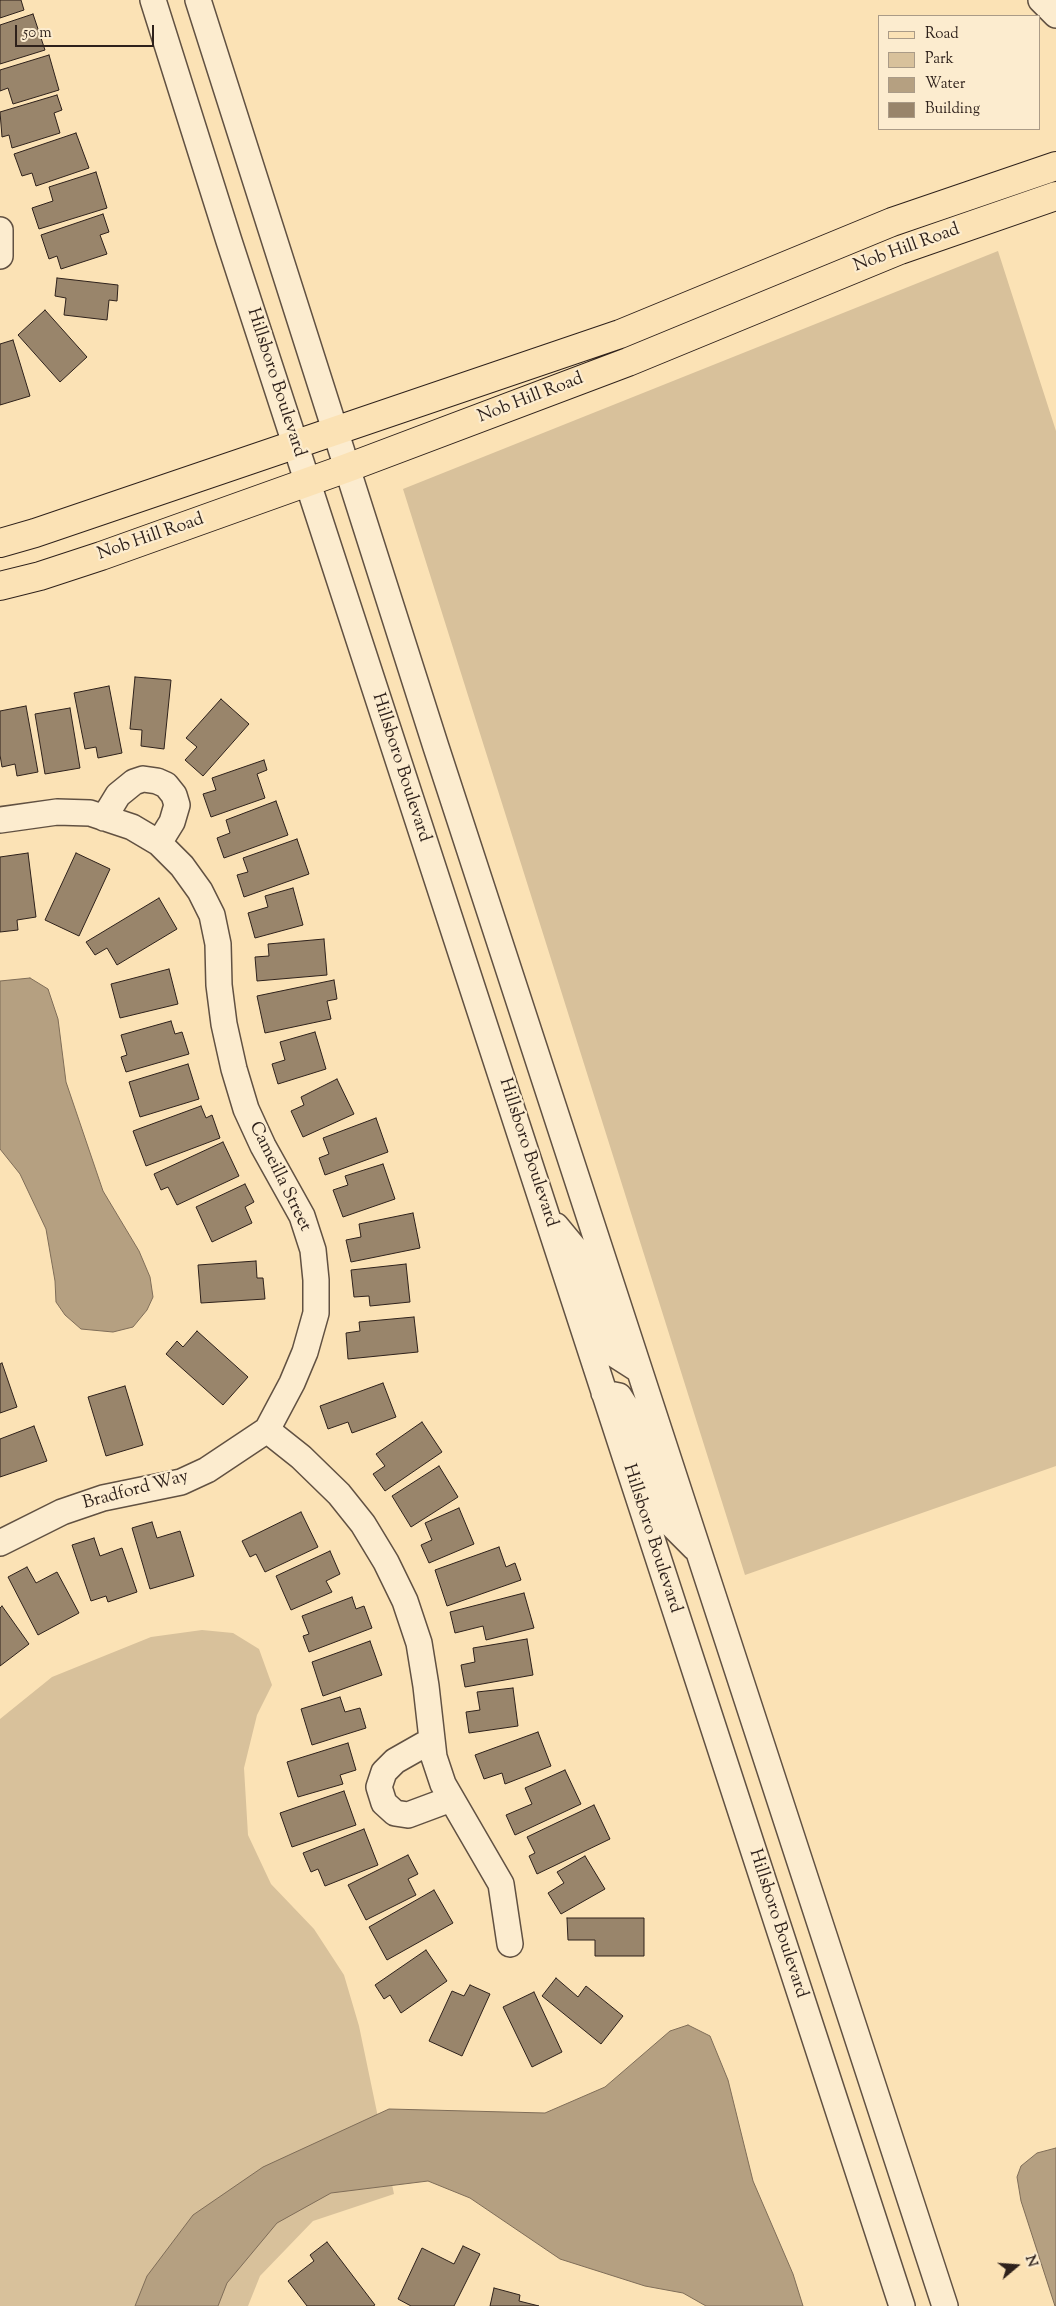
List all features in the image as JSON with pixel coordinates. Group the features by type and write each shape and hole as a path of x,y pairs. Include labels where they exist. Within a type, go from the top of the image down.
{"main road":[{"name":"Nob Hill Road","path":"0,543 336,432 620,334 892,222 1056,166"},
{"name":"Nob Hill Road","path":"0,586 40,576 101,556 347,468 628,362 900,250 1056,196"},
{"path":"892,222 900,250"}],"street":[{"name":"Hillsboro Boulevard","path":"153,0 295,444 902,2306"},
{"path":"198,0 347,468 639,1370 945,2306"},
{"path":"1041,0 1056,14"},
{"path":"0,230 0,256"},
{"path":"104,818 118,795 134,782 143,779 157,781 166,785 174,795 176,805 172,822 159,843"},
{"name":"Cameilla Street","path":"0,820 57,812 90,813 132,827 159,843 182,866 200,891 212,915 218,944 219,985 224,1024 234,1069 246,1109 263,1146 302,1216 313,1250 316,1280 316,1313 306,1352 267,1430"},
{"path":"547,1214 580,1255 614,1354 639,1370"},
{"path":"604,1393 619,1396 635,1420 668,1521 699,1552"},
{"path":"267,1430 301,1457 339,1494 363,1524 386,1562 405,1601 419,1643 434,1757 451,1799 502,1884 510,1944"},
{"name":"Bradford Way","path":"0,1543 62,1512 103,1498 181,1482 228,1457 267,1430"},
{"path":"432,1740 395,1761 384,1772 379,1787 384,1803 395,1813 408,1815 424,1811 451,1799"}],"green space":[{"path":"998,251 1056,431 1056,1466 745,1575 403,489"},
{"path":"202,1630 233,1633 259,1649 272,1685 257,1715 244,1768 248,1835 271,1884 314,1929 344,1975 359,2026 394,2194 313,2221 260,2276 248,2306 0,2306 0,1719 52,1677 151,1637"}],"water":[{"path":"30,978 48,989 58,1019 66,1082 103,1191 139,1251 150,1277 153,1297 147,1310 133,1327 113,1332 81,1329 65,1315 56,1302 55,1281 46,1229 20,1174 0,1149 0,981"},
{"path":"688,2025 710,2036 728,2080 753,2181 793,2274 803,2306 706,2306 683,2293 645,2286 560,2259 470,2198 428,2181 331,2193 277,2223 227,2283 218,2306 135,2306 147,2276 193,2215 263,2167 389,2109 545,2113 605,2087 670,2031"},
{"path":"1056,2148 1055,2306 1021,2201 1017,2177 1021,2166 1037,2153"}],"building":[{"path":"0,0 21,0 24,10 0,18"},
{"path":"33,14 45,50 0,64 0,25"},
{"path":"49,55 59,90 13,104 8,88 0,91 0,70"},
{"path":"57,95 62,110 54,113 60,133 12,148 9,135 2,137 0,112"},
{"path":"76,133 89,168 36,186 32,173 22,176 14,154"},
{"path":"96,172 107,208 39,229 32,208 53,201 49,187"},
{"path":"103,214 109,232 100,235 107,254 61,269 57,256 49,259 41,235"},
{"path":"57,278 118,285 117,301 109,300 107,320 64,315 66,298 55,296"},
{"path":"45,310 87,357 60,382 18,335"},
{"path":"13,340 30,396 0,405 0,344"},
{"path":"135,677 171,680 164,749 141,746 142,730 130,729"},
{"path":"109,686 122,753 98,758 96,747 85,749 74,693"},
{"path":"221,699 249,724 203,776 185,760 197,747 186,738"},
{"path":"26,706 38,772 17,776 15,764 2,767 0,755 0,711"},
{"path":"70,708 80,768 45,774 35,714"},
{"path":"264,760 267,770 257,774 265,798 211,817 203,794 216,790 212,778"},
{"path":"276,801 288,835 224,858 217,838 230,833 226,820"},
{"path":"297,839 309,874 244,897 237,875 248,872 243,858"},
{"path":"28,853 36,917 17,920 18,930 0,932 0,857"},
{"path":"76,853 110,869 79,936 45,920"},
{"path":"293,888 303,925 255,938 248,913 268,907 265,896"},
{"path":"159,898 177,929 117,965 107,948 95,955 86,942"},
{"path":"324,939 327,975 257,981 255,957 269,956 268,944"},
{"path":"169,969 178,1004 120,1018 111,984"},
{"path":"334,980 337,999 327,1001 331,1019 265,1033 257,996"},
{"path":"171,1021 175,1034 182,1032 189,1054 126,1072 121,1057 127,1055 121,1035"},
{"path":"315,1032 326,1069 278,1084 272,1064 285,1060 280,1042"},
{"path":"188,1064 199,1099 140,1117 129,1082"},
{"path":"337,1079 354,1114 303,1137 291,1111 304,1105 301,1097"},
{"path":"201,1106 206,1118 212,1115 220,1138 146,1166 133,1131"},
{"path":"376,1118 388,1152 325,1175 319,1158 329,1154 323,1138"},
{"path":"223,1142 239,1176 177,1205 168,1187 161,1190 154,1174"},
{"path":"383,1164 395,1199 343,1217 333,1190 348,1185 345,1176"},
{"path":"245,1184 254,1202 245,1207 252,1223 212,1242 196,1207"},
{"path":"413,1213 420,1248 351,1262 346,1240 361,1237 359,1224"},
{"path":"256,1261 257,1278 263,1278 265,1299 201,1303 198,1265"},
{"path":"406,1264 410,1302 370,1306 369,1296 354,1297 351,1270"},
{"path":"414,1317 418,1352 348,1359 346,1333 360,1331 359,1322"},
{"path":"197,1331 248,1377 223,1405 166,1354 177,1341 183,1347"},
{"path":"2,1363 17,1407 0,1413 0,1364"},
{"path":"383,1383 396,1417 352,1433 348,1422 328,1429 320,1406"},
{"path":"125,1386 143,1445 106,1456 88,1397"},
{"path":"422,1422 442,1452 385,1491 373,1474 385,1466 376,1454"},
{"path":"34,1426 47,1461 0,1477 0,1439"},
{"path":"439,1466 458,1497 411,1527 392,1496"},
{"path":"459,1508 474,1544 429,1563 421,1545 432,1540 425,1523"},
{"path":"301,1512 318,1547 265,1572 256,1554 250,1557 242,1541"},
{"path":"152,1522 157,1538 180,1531 194,1576 150,1589 132,1528"},
{"path":"94,1538 100,1556 122,1548 137,1592 108,1602 106,1596 91,1601 72,1545"},
{"path":"499,1547 506,1567 515,1563 521,1580 447,1606 435,1570"},
{"path":"330,1551 340,1574 326,1581 332,1592 291,1610 276,1576"},
{"path":"27,1567 36,1583 57,1572 79,1613 38,1635 8,1577"},
{"path":"524,1593 534,1628 486,1640 483,1626 455,1633 450,1612"},
{"path":"352,1597 356,1609 364,1606 372,1628 309,1652 303,1636 309,1634 302,1616"},
{"path":"2,1606 29,1644 0,1666 0,1608"},
{"path":"527,1639 533,1675 465,1687 461,1665 475,1662 473,1648"},
{"path":"370,1641 382,1675 323,1696 312,1662"},
{"path":"513,1688 518,1726 469,1733 466,1712 480,1710 477,1692"},
{"path":"340,1697 345,1712 360,1708 366,1728 312,1745 301,1709"},
{"path":"538,1732 551,1766 505,1784 502,1773 484,1779 475,1755"},
{"path":"348,1743 356,1770 340,1775 343,1784 298,1797 287,1762"},
{"path":"565,1770 581,1804 515,1835 506,1815 532,1804 525,1788"},
{"path":"344,1791 356,1825 292,1847 280,1813"},
{"path":"594,1805 610,1839 537,1874 529,1856 535,1853 527,1837"},
{"path":"364,1829 378,1865 325,1886 318,1869 311,1872 303,1853"},
{"path":"408,1855 418,1874 408,1879 416,1895 366,1920 348,1885"},
{"path":"585,1856 605,1889 561,1914 548,1893 564,1883 557,1872"},
{"path":"434,1890 453,1923 387,1960 369,1927"},
{"path":"567,1918 644,1918 644,1956 595,1956 595,1940 568,1940"},
{"path":"426,1950 447,1981 401,2013 390,1995 384,1999 375,1985"},
{"path":"556,1978 578,1997 586,1986 623,2016 601,2044 542,1996"},
{"path":"470,1985 490,1994 462,2056 429,2041 452,1991 464,1996"},
{"path":"534,1992 562,2052 532,2067 503,2007"},
{"path":"327,2242 375,2305 307,2306 288,2281 314,2261 310,2255"},
{"path":"463,2246 480,2254 454,2306 411,2306 398,2299 422,2248 454,2264"},
{"path":"494,2288 520,2295 519,2301 539,2306 490,2306"}]}
